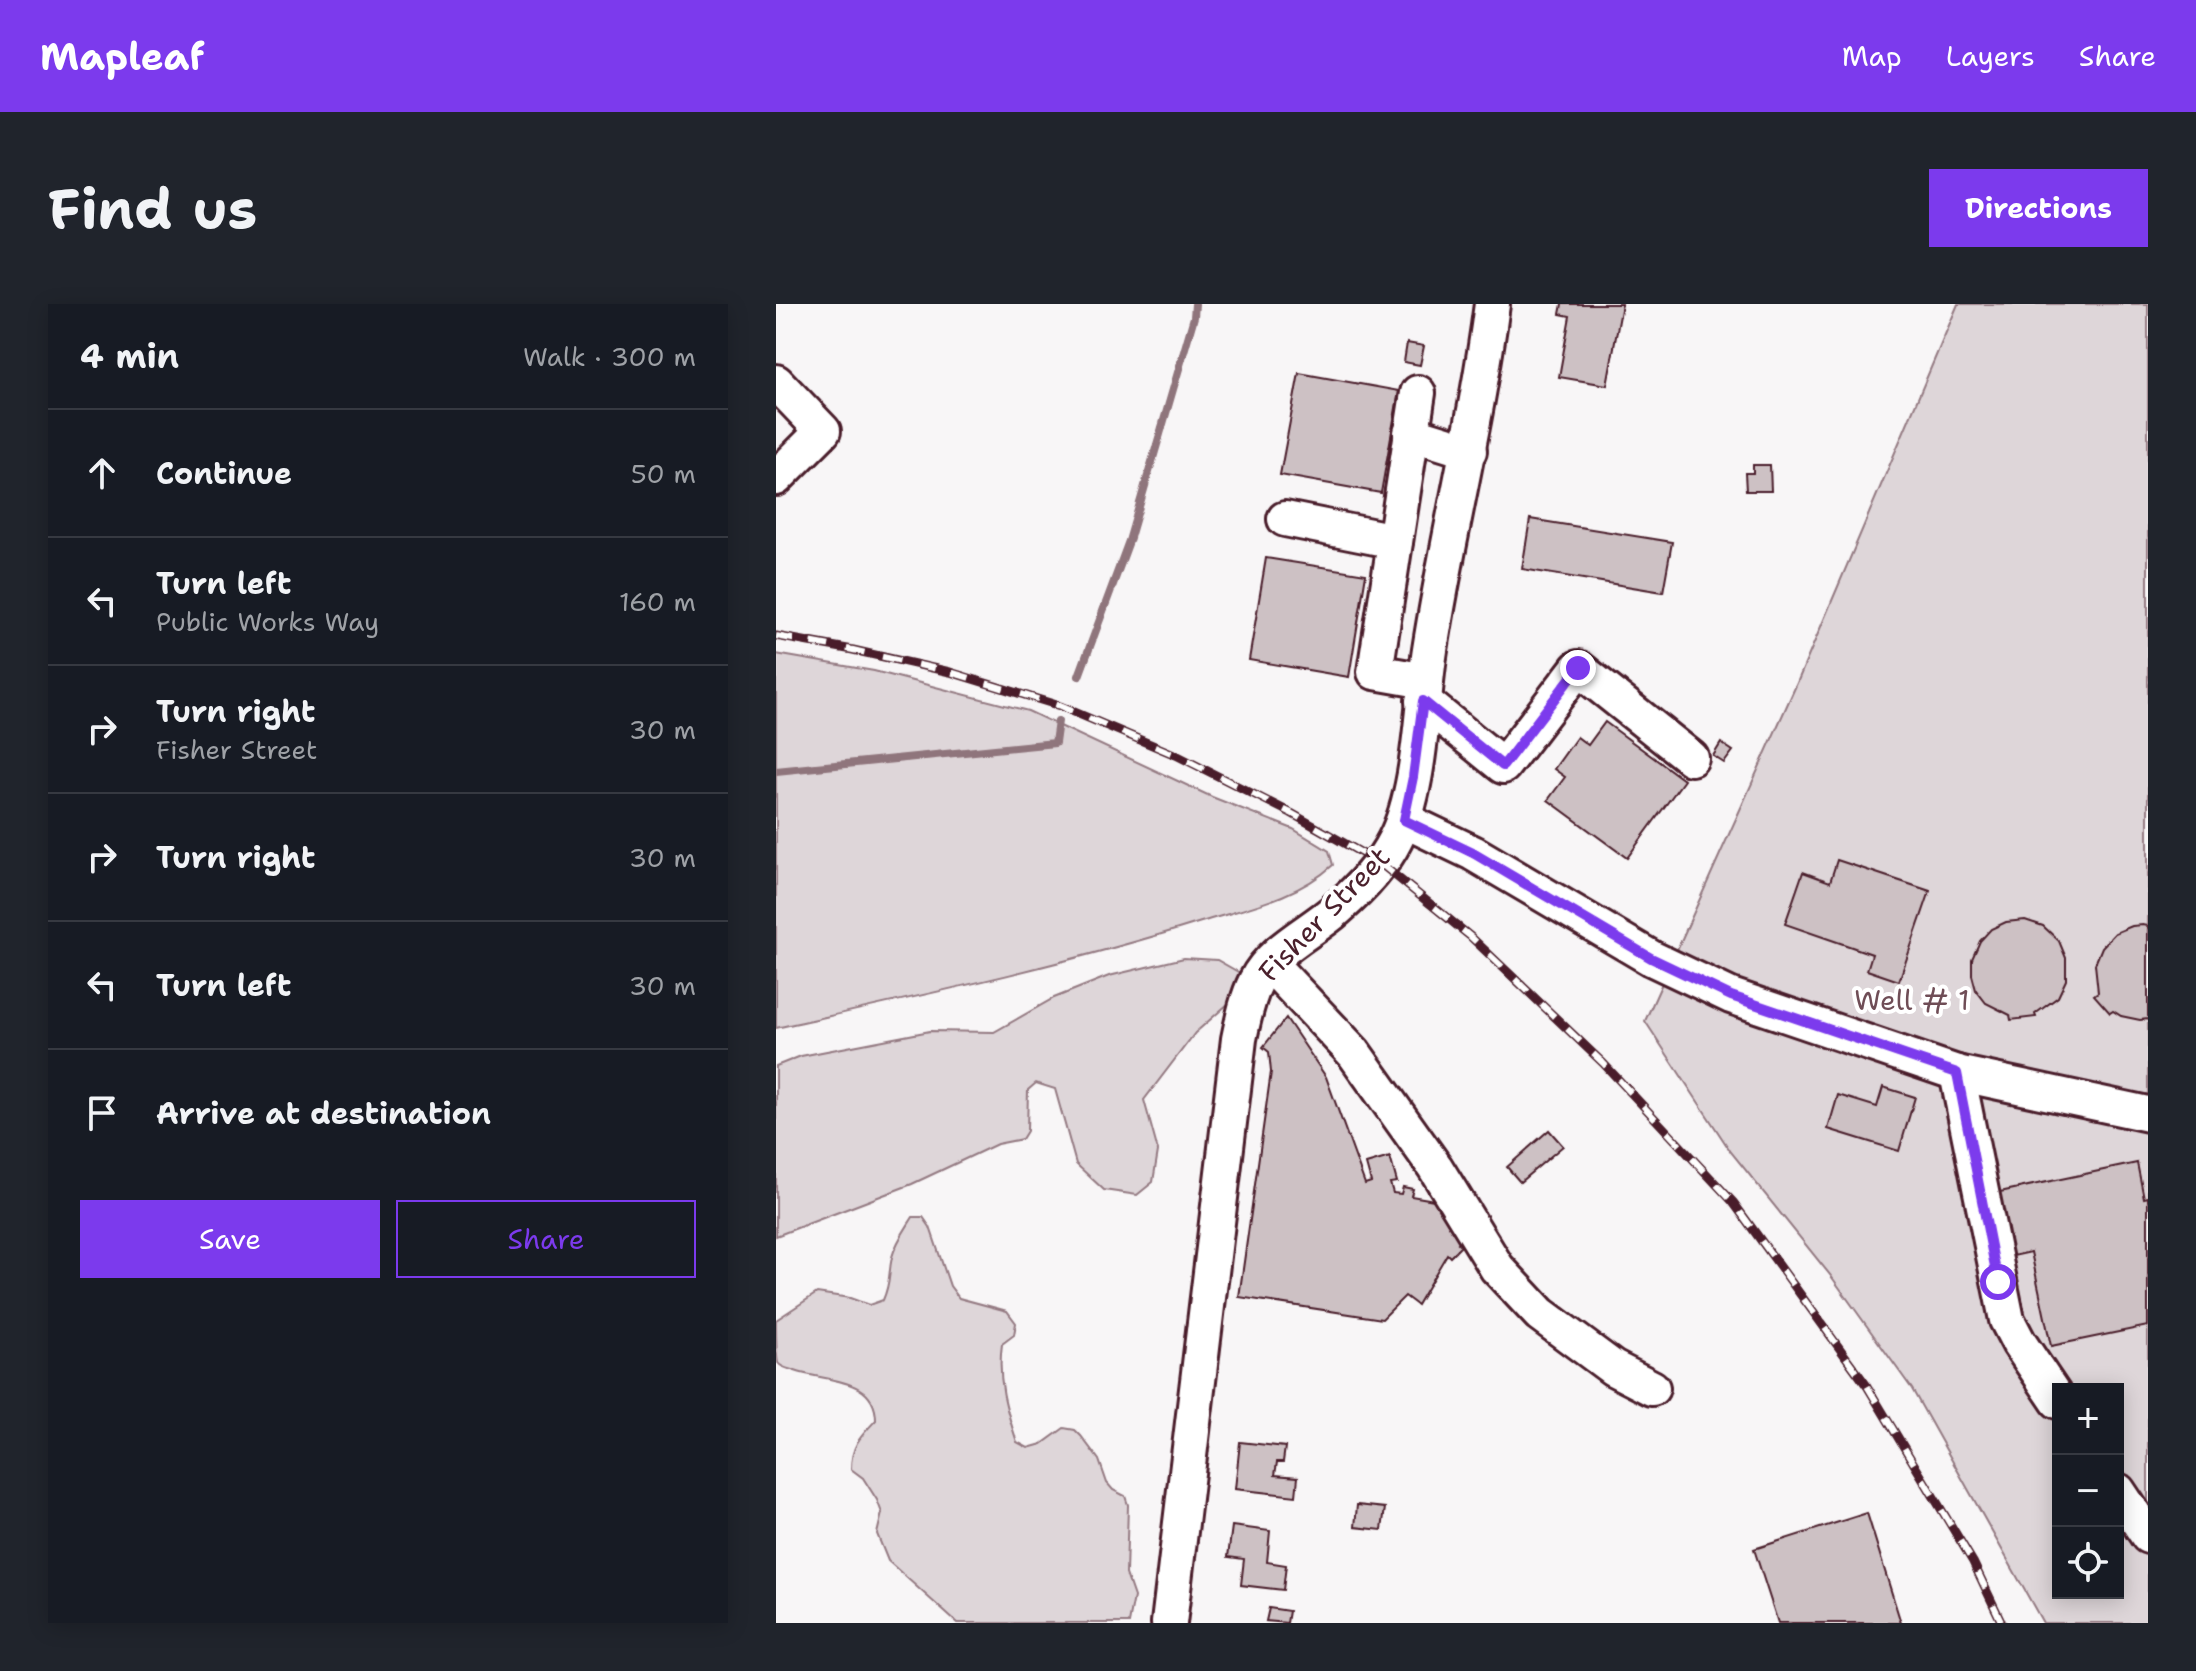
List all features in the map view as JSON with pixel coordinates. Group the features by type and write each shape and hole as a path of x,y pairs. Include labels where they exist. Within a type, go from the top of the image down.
{"street":[{"name":"Fisher Street","path":"1169,1623 1239,1039 1246,1007 1257,979 1270,964 1289,945 1337,909 1381,864 1404,820 1492,304"},
{"path":"776,382 823,431 776,478"},
{"path":"1418,393 1375,672 1424,691 1503,766 1578,668 1691,758"},
{"path":"1411,433 1469,451"},
{"path":"1285,519 1395,541"},
{"path":"1404,820 1473,853 1651,958 1731,996 1957,1073 2148,1114"},
{"path":"1270,964 1354,1053 1435,1167 1497,1268 1540,1314 1613,1368 1652,1388"},
{"path":"1957,1073 2007,1320 2052,1392"},
{"path":"2124,1500 2148,1536"}],"green space":[{"name":"Well # 1","path":"1958,304 2148,304 2148,1623 2043,1623 1912,1389 1831,1276 1731,1152 1645,1021 1797,683"},
{"path":"776,654 874,671 1028,711 1212,797 1293,829 1329,851 1333,865 1304,886 1270,901 1148,938 990,980 776,1028"},
{"path":"1184,958 1217,960 1240,973 1237,996 1195,1033 1144,1100 1158,1151 1153,1182 1137,1195 1104,1190 1076,1164 1055,1089 1036,1083 1028,1090 1027,1131 1022,1139 997,1144 912,1184 776,1236 776,1066 801,1056 930,1031 994,1032 1054,998 1109,976"},
{"path":"913,1217 923,1217 930,1227 950,1286 959,1298 1007,1311 1016,1323 1014,1335 1002,1344 1001,1369 1006,1406 1017,1442 1028,1448 1042,1444 1064,1428 1075,1430 1099,1460 1107,1483 1125,1496 1128,1505 1126,1574 1134,1597 1129,1623 957,1623 888,1561 877,1534 882,1513 877,1500 863,1478 851,1469 855,1447 876,1420 874,1406 868,1396 859,1388 795,1371 778,1363 776,1320 817,1293 850,1298 869,1305 883,1300 894,1252"}],"building":[{"path":"1562,304 1622,304 1607,385 1559,377 1570,316 1560,314"},
{"path":"1407,343 1424,346 1420,365 1404,362"},
{"path":"1299,373 1399,391 1381,493 1280,475"},
{"path":"1753,465 1770,465 1771,491 1746,491 1745,473 1753,473"},
{"path":"1530,519 1672,542 1663,592 1522,569"},
{"path":"1266,558 1366,574 1349,677 1249,660"},
{"path":"1605,722 1684,780 1627,858 1548,800 1565,777 1554,769 1577,737 1588,745"},
{"path":"1721,743 1733,751 1724,763 1713,756"},
{"path":"1837,860 1930,891 1899,981 1867,970 1872,954 1785,924 1803,872 1830,882"},
{"path":"2025,920 2043,926 2059,941 2066,958 2066,980 2058,997 2035,1014 2036,1017 2011,1020 2010,1015 1986,1003 1976,990 1972,959 1980,941 1991,929 2006,922"},
{"path":"2148,926 2148,1019 2140,1020 2113,1011 2110,1013 2094,995 2098,992 2095,964 2102,947 2115,933"},
{"path":"1286,1018 1326,1077 1365,1184 1371,1182 1366,1164 1390,1157 1397,1182 1390,1183 1393,1193 1401,1194 1403,1187 1413,1189 1411,1196 1434,1200 1462,1239 1458,1243 1461,1246 1450,1257 1447,1254 1417,1305 1405,1296 1382,1319 1239,1297 1271,1072 1269,1052 1263,1047"},
{"path":"1883,1087 1915,1097 1899,1151 1828,1129 1838,1095 1877,1107"},
{"path":"1549,1130 1563,1146 1520,1182 1507,1167"},
{"path":"2137,1163 2144,1198 2148,1197 2148,1326 2051,1346 2031,1252 2008,1257 1995,1193"},
{"path":"1240,1442 1285,1447 1283,1462 1277,1462 1275,1475 1298,1477 1296,1496 1235,1489"},
{"path":"1357,1505 1385,1508 1382,1530 1355,1527"},
{"path":"1867,1513 1901,1623 1778,1623 1754,1549"},
{"path":"1232,1526 1270,1531 1267,1562 1286,1565 1283,1590 1241,1585 1244,1559 1228,1557"},
{"path":"1269,1608 1289,1611 1287,1623 1266,1621"}],"waterway":[{"path":"1079,676 1129,541 1194,317 1195,304"},
{"path":"776,771 1055,743 1058,721"}],"railway":[{"path":"776,636 950,672 1060,706 1176,755 1291,813 1381,864 1471,937 1603,1063 1733,1202 1867,1386 1973,1562 2002,1623"}],"route":[{"path":"1578,668 1503,766 1423,701 1404,820 1473,853 1651,958 1731,996 1957,1073 1998,1282"}]}
